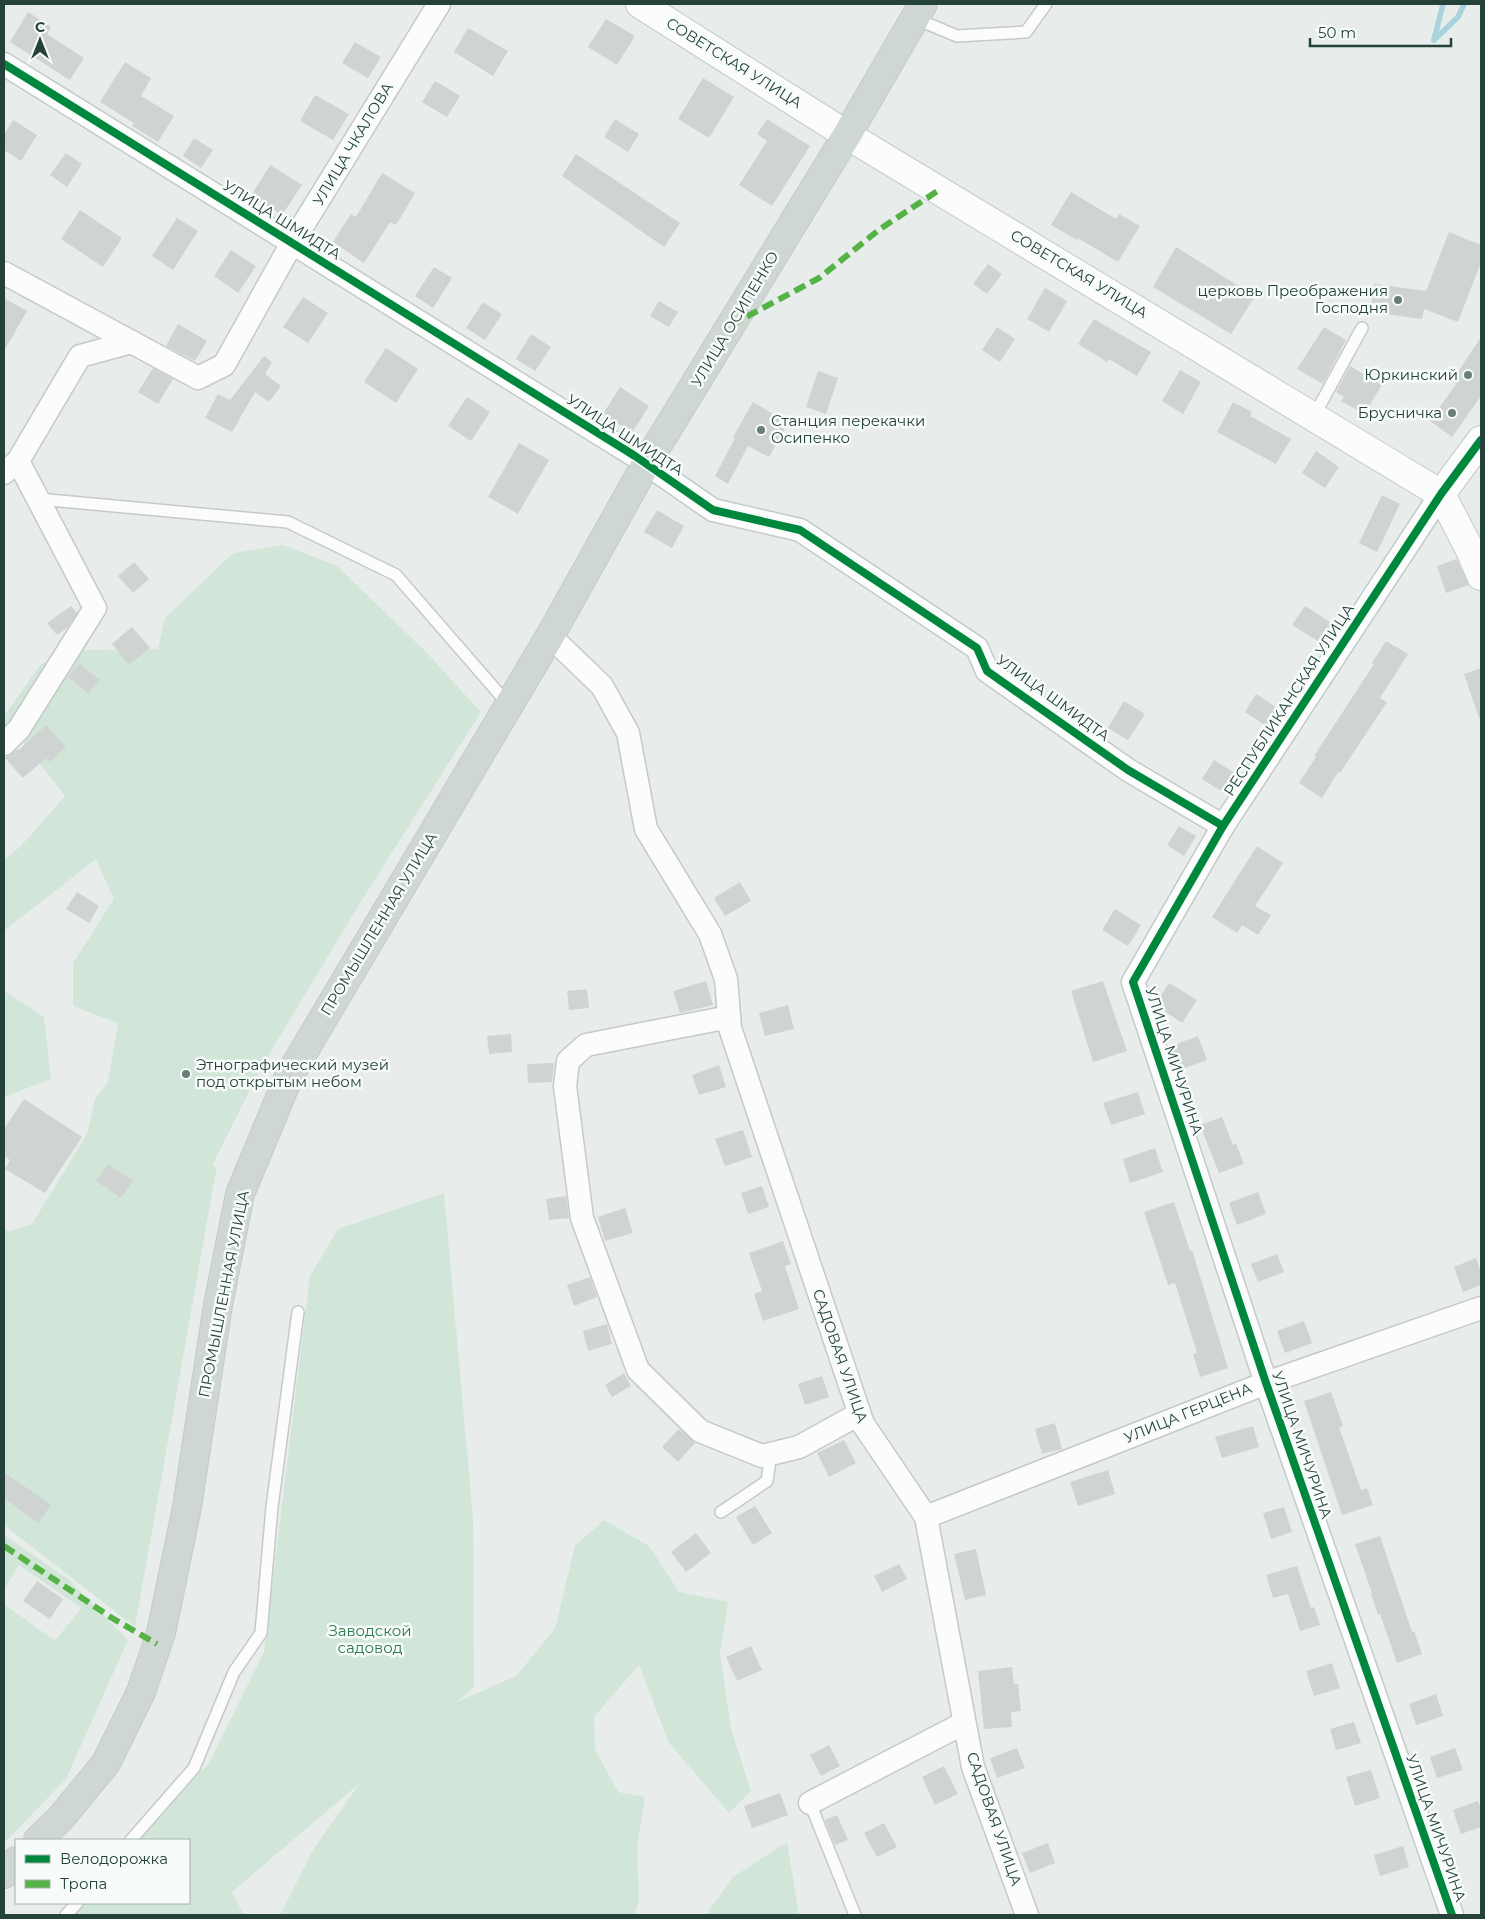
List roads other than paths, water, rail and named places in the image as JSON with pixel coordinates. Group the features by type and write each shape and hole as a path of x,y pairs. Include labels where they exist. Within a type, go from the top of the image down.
{"main road":[{"name":"УЛИЦА ОСИПЕНКО","path":"550,636 646,464 847,135 919,11"},
{"name":"ПРОМЫШЛЕННАЯ УЛИЦА","path":"39,1839 60,1819 106,1763 141,1692 161,1632 187,1506 218,1305 240,1194 289,1076 550,636"},
{"path":"4,1874 15,1863"}],"street":[{"name":"УЛИЦА ЧКАЛОВА","path":"132,342 198,378 224,365 292,243 439,4"},
{"name":"СОВЕТСКАЯ УЛИЦА","path":"640,4 847,135 1441,494"},
{"name":"УЛИЦА ШМИДТА","path":"4,64 646,464 713,510 800,530 978,648 987,671 1128,770 1223,826"},
{"path":"4,274 132,342"},
{"path":"4,744 19,729 95,608 38,499 11,467 80,356 132,342"},
{"name":"РЕСПУБЛИКАНСКАЯ УЛИЦА","path":"1133,982 1223,826 1441,494 1481,440"},
{"path":"1441,494 1470,550 1481,576"},
{"name":"САДОВАЯ УЛИЦА","path":"550,636 602,686 628,733 646,828 710,934 726,979 730,1028 862,1424 926,1517 972,1767 1027,1915"},
{"name":"УЛИЦА МИЧУРИНА","path":"1133,982 1266,1383 1452,1915"},
{"path":"729,1017 586,1046 568,1061 565,1086 582,1218 638,1370 700,1431 762,1456 799,1446 859,1414"},
{"name":"УЛИЦА ГЕРЦЕНА","path":"926,1517 1266,1383 1481,1308"},
{"path":"810,1803 964,1723"}],"lane":[{"path":"919,11 957,36 1026,32 1046,4"},
{"path":"1314,416 1362,328"},
{"path":"38,499 288,522 396,575 509,703"},
{"path":"133,1839 194,1768 234,1672 261,1633 272,1508 298,1312"},
{"path":"721,1512 767,1481 771,1454"},
{"path":"810,1803 855,1915"},
{"path":"66,1915 76,1904"}],"waterway":[{"path":"1434,40 1443,4"},
{"path":"1434,40 1458,17 1464,4"}],"place":[{"name":"церковь Преображения Господня","path":"1398,300"},
{"name":"Юркинский","path":"1468,375"},
{"name":"Брусничка","path":"1452,413"},
{"name":"Станция перекачки Осипенко","path":"761,430"},
{"name":"Этнографический музей под открытым небом","path":"186,1074"}],"park label":[{"name":"Заводской садовод","path":"370,1640"}]}
